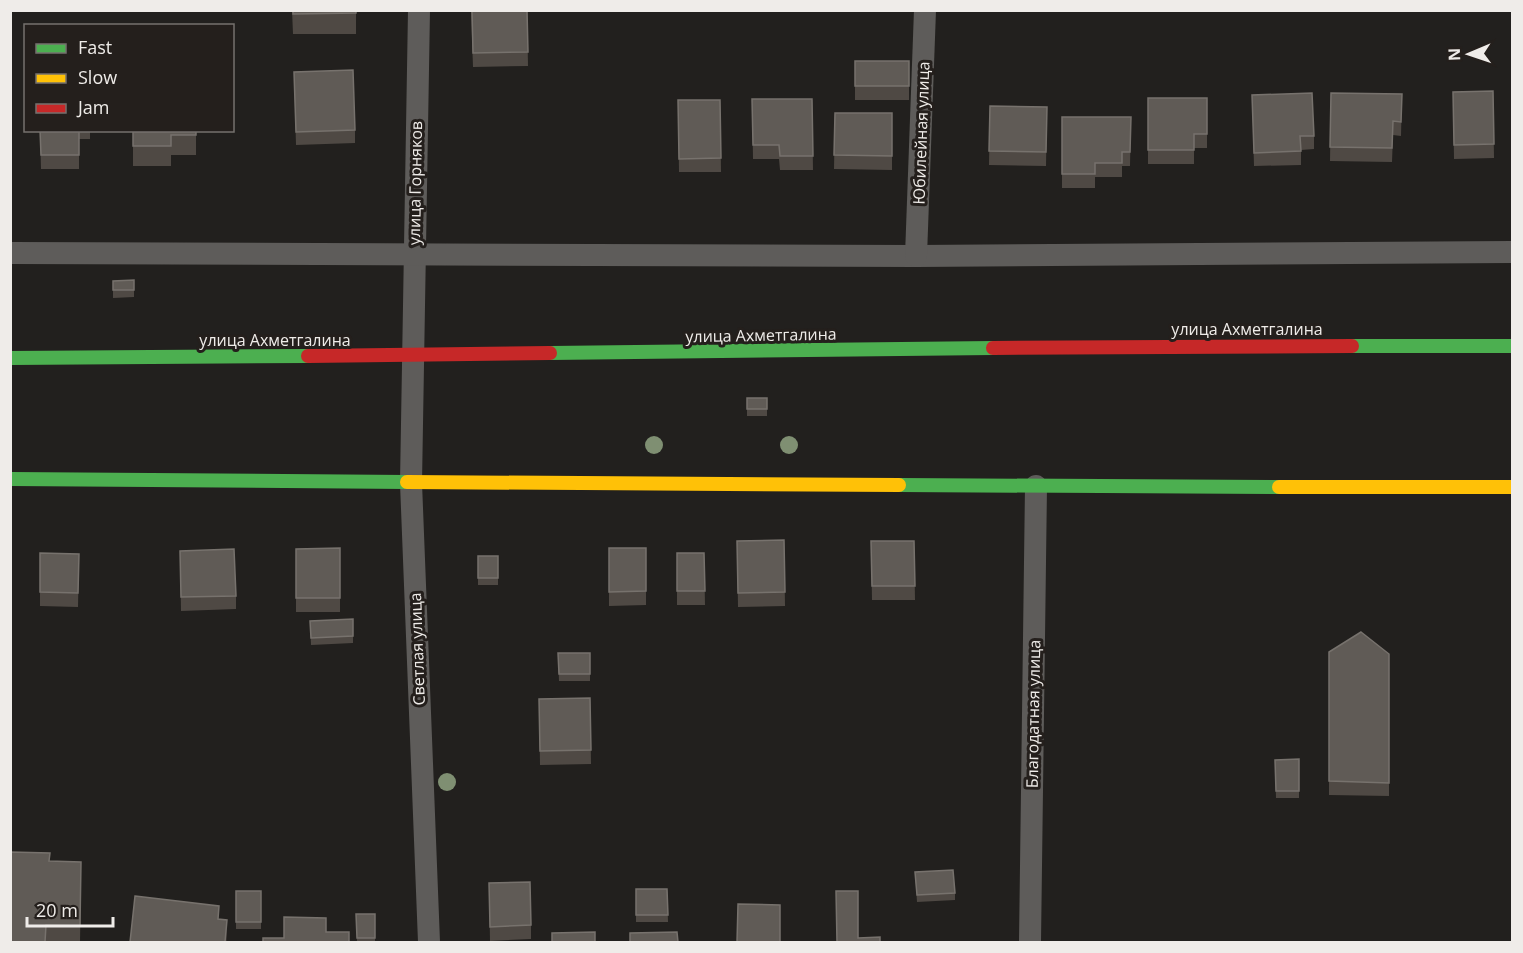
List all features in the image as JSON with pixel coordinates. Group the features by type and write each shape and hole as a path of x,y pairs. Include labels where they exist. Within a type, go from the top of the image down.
{"main road":[{"name":"улица Ахметгалина","path":"10,358 413,356 1190,345 1512,346"},
{"path":"10,479 1036,486 1512,486"}],"street":[{"name":"улица Горняков","path":"413,356 419,10"},
{"name":"Юбилейная улица","path":"916,256 925,10"},
{"path":"10,253 916,256 1512,252"},
{"name":"Светлая улица","path":"413,356 411,483 429,942"},
{"name":"Благодатная улица","path":"1030,942 1036,486"}],"building":[{"path":"293,10 356,10 356,13 293,14"},
{"path":"472,10 527,10 528,52 473,53"},
{"path":"855,61 909,61 909,86 855,86"},
{"path":"353,70 355,130 296,132 294,72"},
{"path":"1493,91 1494,144 1454,145 1453,92"},
{"path":"1312,93 1314,136 1300,136 1301,151 1254,153 1252,95"},
{"path":"1331,93 1402,94 1401,122 1393,121 1392,148 1330,147"},
{"path":"1148,98 1207,98 1207,134 1194,134 1194,150 1148,150"},
{"path":"752,99 812,99 813,156 780,156 779,145 753,145"},
{"path":"678,100 720,100 721,158 679,159"},
{"path":"990,106 1047,107 1046,152 989,151"},
{"path":"835,113 892,113 892,156 834,155"},
{"path":"1062,117 1131,117 1130,152 1122,152 1122,163 1095,163 1095,174 1062,174"},
{"path":"40,132 79,132 79,155 41,155"},
{"path":"133,132 196,132 196,135 171,135 171,146 133,146"},
{"path":"134,280 134,290 113,290 113,281"},
{"path":"747,398 767,398 767,409 747,409"},
{"path":"784,540 785,592 738,593 737,541"},
{"path":"871,541 914,541 915,586 872,586"},
{"path":"340,548 340,598 296,598 296,549"},
{"path":"609,548 646,548 646,591 609,592"},
{"path":"234,549 236,596 181,597 180,551"},
{"path":"40,553 79,554 78,593 40,592"},
{"path":"677,553 704,553 705,591 677,591"},
{"path":"478,556 498,556 498,578 478,578"},
{"path":"353,619 353,636 311,638 310,621"},
{"path":"1361,632 1389,654 1389,783 1329,781 1329,652"},
{"path":"558,653 590,653 590,674 559,674"},
{"path":"590,698 591,750 540,751 539,699"},
{"path":"1299,759 1299,791 1276,791 1275,760"},
{"path":"10,852 50,853 49,861 81,862 80,926 46,925 45,942 10,942"},
{"path":"953,870 955,893 917,895 915,872"},
{"path":"530,882 531,925 490,927 489,883"},
{"path":"636,889 667,889 668,915 636,915"},
{"path":"236,891 261,891 261,922 236,922"},
{"path":"836,891 858,891 858,938 880,937 880,942 837,942"},
{"path":"135,896 219,906 218,919 227,920 225,942 130,942"},
{"path":"738,904 780,905 780,942 737,942"},
{"path":"356,914 375,914 375,938 357,938"},
{"path":"284,917 326,918 326,932 349,932 349,942 263,942 263,938 284,938"},
{"path":"595,932 595,942 552,942 552,933"},
{"path":"677,932 678,942 630,942 630,933"}],"traffic: fast":[{"path":"1352,346 1512,346"},
{"path":"550,353 993,348"},
{"path":"10,358 308,356"},
{"path":"10,479 407,482"},
{"path":"899,485 1279,487"}],"traffic: slow":[{"path":"407,482 899,485"},
{"path":"1279,487 1512,487"}],"traffic: jam":[{"path":"993,348 1352,346"},
{"path":"308,356 550,353"}]}
